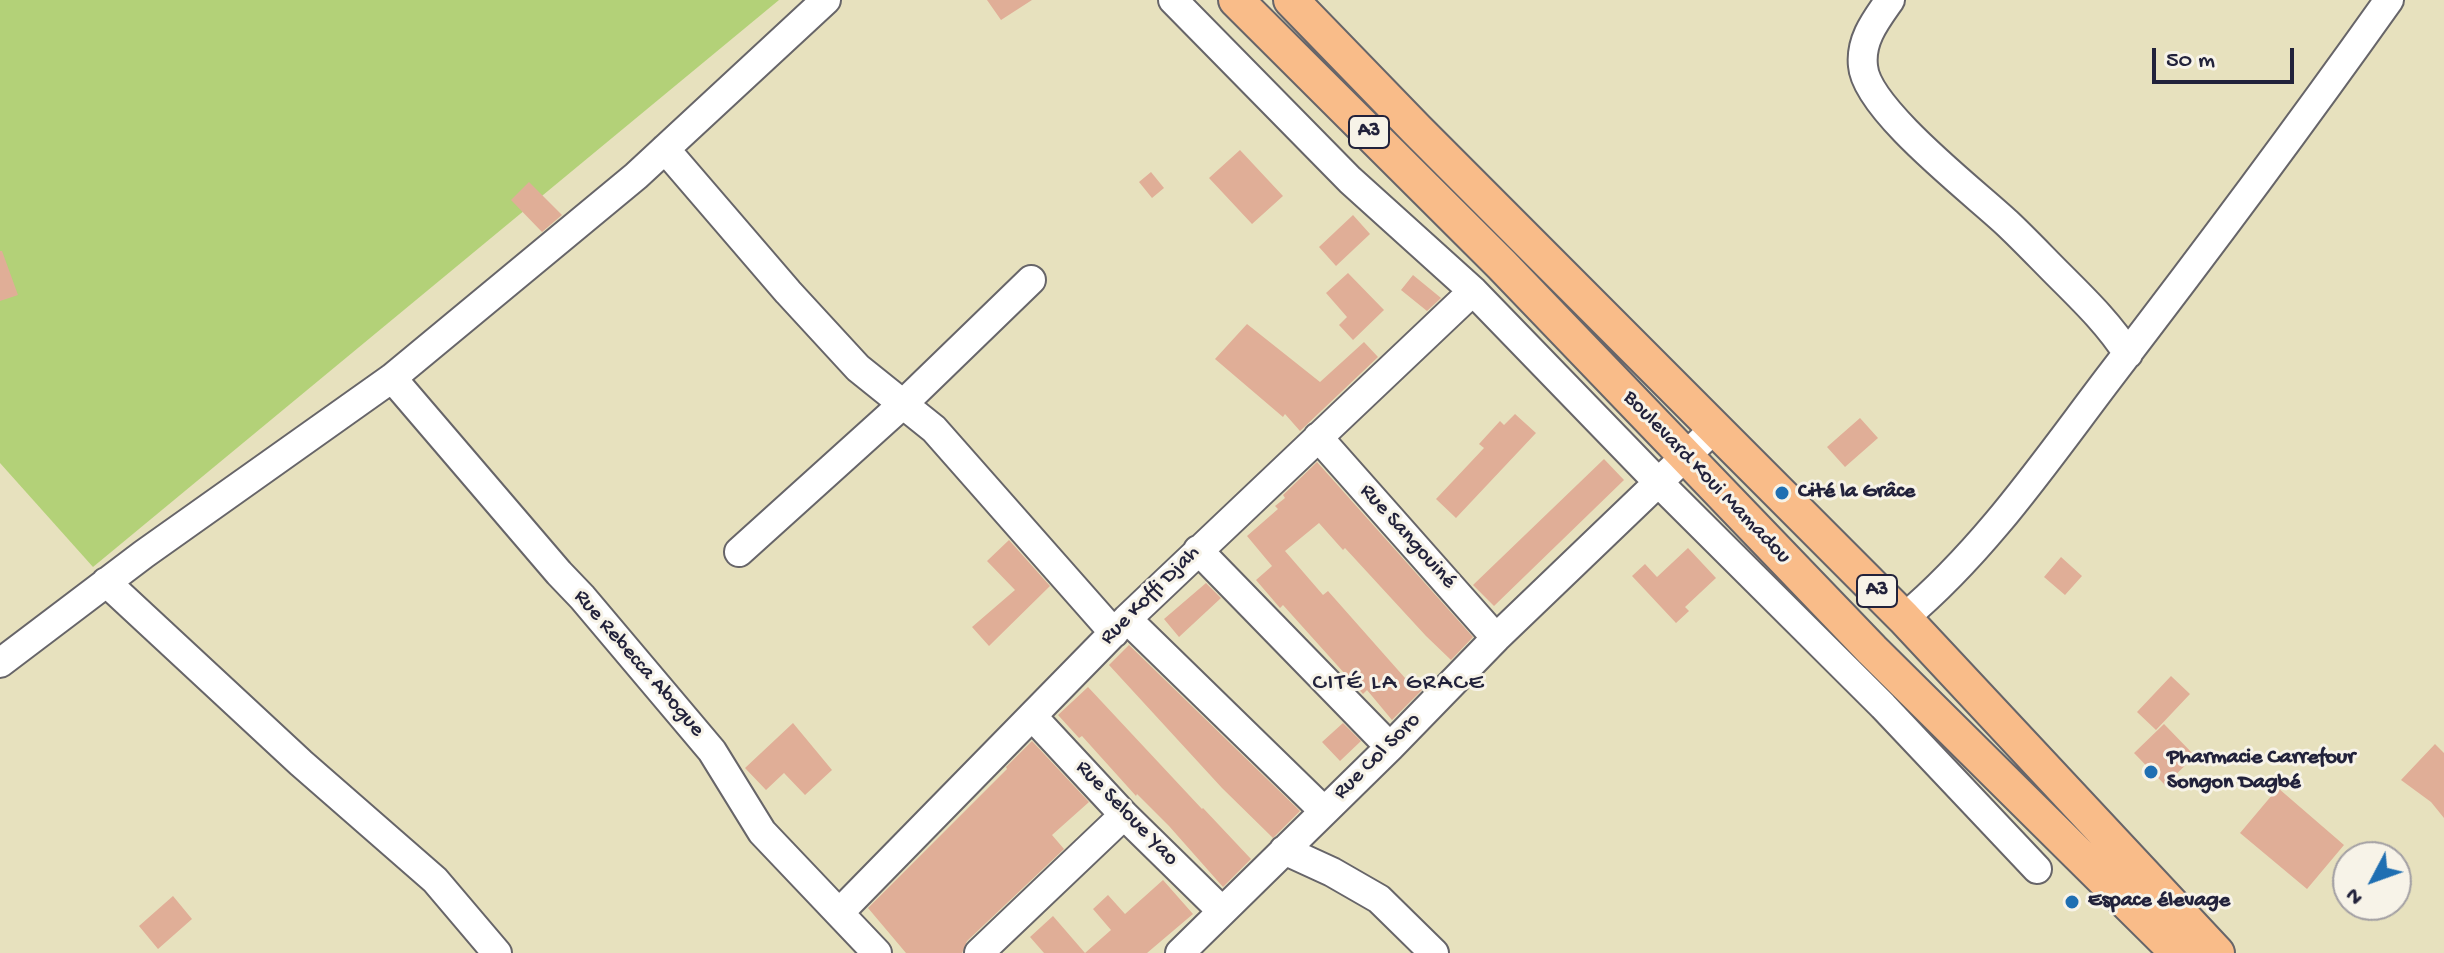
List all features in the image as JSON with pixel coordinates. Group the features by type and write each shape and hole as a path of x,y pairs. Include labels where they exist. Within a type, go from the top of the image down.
{"main road":[{"name":"Boulevard Koui Mamadou","path":"1236,0 1490,253 1872,650 2178,953"},
{"name":"Boulevard Koui Mamadou","path":"1291,0 1904,618 2217,953"},
{"path":"1872,650 1904,618"}],"street":[{"path":"0,663 106,582 392,378 636,176 826,0"},
{"path":"1173,0 1350,180 1473,291 1658,482 1883,706 2037,869"},
{"path":"1890,0 1868,32 1862,68 1871,89 1888,113 2009,225 2098,315 2128,354"},
{"path":"1904,618 1935,593 2009,509 2227,224 2389,0"},
{"path":"665,149 858,368 934,429 1120,626 1324,811"},
{"path":"739,552 903,404 1031,280"},
{"name":"Rue Koffi Djah","path":"840,912 1120,626 1473,291"},
{"name":"Rue Rebecca Abogue","path":"392,378 712,751 762,832 877,953"},
{"name":"Rue Col Soro","path":"1180,953 1496,638 1715,428"},
{"name":"Rue Sangouiné","path":"1318,437 1496,638"},
{"path":"1198,550 1390,747"},
{"path":"106,582 301,763 435,880 497,953"},
{"name":"Rue Seloue Yao","path":"1032,716 1124,815 1222,911"},
{"path":"979,953 1124,815"},
{"path":"1284,850 1332,872 1379,899 1434,953"}],"green space":[{"path":"0,0 779,0 93,567 0,463"}],"building":[{"path":"987,0 1032,0 1001,20"},
{"path":"1240,150 1283,196 1252,224 1209,178"},
{"path":"1151,172 1164,188 1152,198 1139,182"},
{"path":"529,182 562,215 542,232 511,200"},
{"path":"1353,215 1370,234 1336,266 1319,247"},
{"path":"0,251 18,295 0,301"},
{"path":"1348,273 1384,310 1353,340 1339,325 1347,317 1326,293"},
{"path":"1413,275 1441,298 1427,311 1401,290"},
{"path":"1247,324 1320,382 1364,342 1378,357 1300,431 1285,414 1283,417 1215,359"},
{"path":"1515,414 1536,433 1456,518 1436,499 1484,448 1479,444 1500,421 1504,425"},
{"path":"1860,418 1878,438 1845,467 1827,447"},
{"path":"1604,459 1624,480 1494,606 1473,585"},
{"path":"1317,462 1473,637 1451,660 1319,523 1285,551 1323,595 1328,591 1405,678 1409,675 1422,690 1392,720 1367,690 1363,694 1283,605 1280,608 1256,580 1272,566 1247,536 1278,509 1275,506 1285,498 1283,495"},
{"path":"1009,540 1050,586 989,646 972,627 1015,590 987,561"},
{"path":"1688,548 1716,578 1685,607 1689,611 1676,623 1632,576 1645,564 1657,577"},
{"path":"2061,557 2082,576 2065,595 2044,577"},
{"path":"1206,583 1221,598 1179,637 1164,619"},
{"path":"1129,645 1300,811 1273,838 1222,788 1109,665"},
{"path":"2171,676 2190,694 2156,730 2137,712"},
{"path":"1088,687 1251,859 1223,887 1169,826 1058,715"},
{"path":"793,723 832,770 805,795 784,773 766,790 745,768"},
{"path":"1343,723 1361,741 1340,761 1322,742"},
{"path":"2164,724 2195,756 2165,785 2134,753"},
{"path":"1032,741 1089,802 1052,835 1064,849 967,941 962,953 906,953 868,908"},
{"path":"2435,744 2444,753 2444,818 2431,802 2401,780"},
{"path":"2278,788 2339,841 2332,841 2332,859 2307,889 2240,833"},
{"path":"1163,880 1193,914 1147,953 1085,953 1111,930 1093,909 1108,895 1125,914"},
{"path":"173,896 192,919 158,949 139,926"},
{"path":"1053,916 1085,953 1044,953 1030,937"}],"place":[{"name":"Cité la Grâce","path":"1782,493"},
{"name":"Pharmacie Carrefour Songon Dagbé","path":"2151,772"},
{"name":"Espace élevage","path":"2072,902"}],"district":[{"name":"CITÉ LA GRACE","path":"1399,684"}]}
